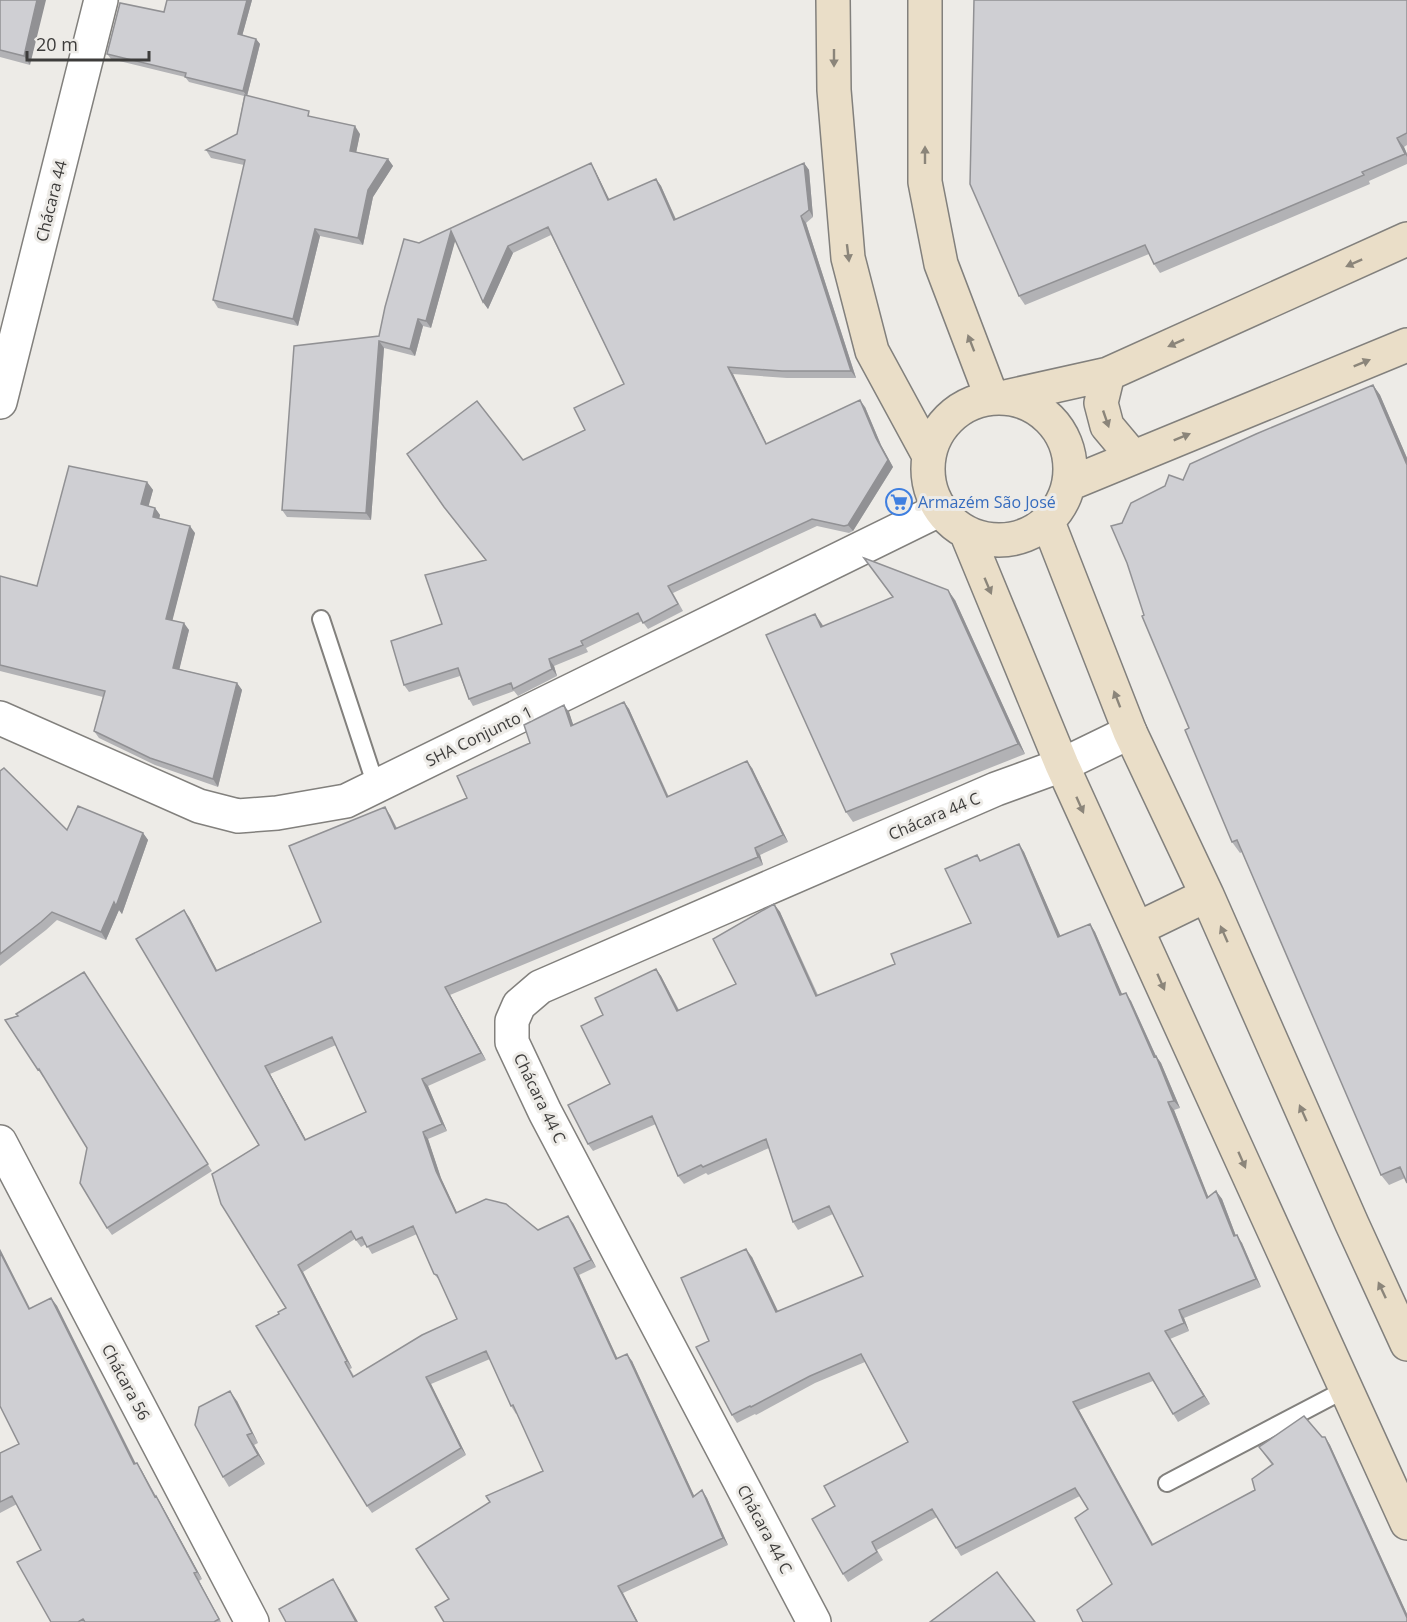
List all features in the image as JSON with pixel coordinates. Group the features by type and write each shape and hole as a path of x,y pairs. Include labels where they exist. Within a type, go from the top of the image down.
{"street":[{"name":"Chácara 44","path":"0,402 101,0"},
{"path":"833,0 834,90 848,258 872,351 929,456"},
{"path":"925,0 925,182 941,264 999,397"},
{"path":"999,397 1029,404 1048,417 1063,436 1070,459 1069,483 1058,510 1048,522 1029,534 1008,540 986,539 966,532 952,522 941,509 932,492 928,474 929,456 937,434 951,416 970,403 1108,374 1407,239"},
{"path":"1069,483 1407,345"},
{"path":"1108,374 1101,403 1107,426 1133,457"},
{"name":"SHA Conjunto 1","path":"0,718 199,806 237,816 277,813 346,801 941,509"},
{"path":"1048,522 1130,732 1207,895 1407,1344"},
{"path":"966,532 1062,765 1407,1523"},
{"name":"Chácara 44 C","path":"814,1622 545,1112 512,1042 512,1021 519,1005 540,987 996,789 1062,765 1130,732"},
{"path":"1137,929 1207,895"},
{"name":"Chácara 56","path":"0,1142 252,1622"}],"lane":[{"path":"321,619 376,786"},
{"path":"1167,1483 1346,1389"}],"building":[{"path":"0,0 37,0 24,56 0,50"},
{"path":"167,0 247,0 238,34 256,39 243,91 185,77 186,73 107,54 120,3 164,12"},
{"path":"974,0 1407,0 1407,133 1397,138 1405,154 1362,172 1364,175 1154,264 1145,245 1019,296 970,184"},
{"path":"245,95 309,111 308,116 355,126 350,151 388,159 368,190 358,238 315,229 293,319 213,300 245,160 206,150 237,134"},
{"path":"591,163 608,200 656,179 674,220 804,163 809,210 801,216 851,371 782,371 728,367 766,444 860,400 888,460 848,525 812,519 668,586 678,604 643,623 638,613 581,641 583,645 549,659 552,669 513,689 511,683 469,699 458,668 404,685 391,641 442,624 425,575 486,560 444,507 407,454 477,401 523,460 585,430 574,408 624,384 548,227 508,246 483,302 451,231 426,321 418,319 410,349 379,341 366,513 282,510 294,346 379,336 404,239 419,243"},
{"path":"1373,385 1407,465 1407,1183 1400,1167 1381,1175 1237,840 1232,842 1185,730 1189,728 1142,616 1144,615 1127,563 1111,526 1122,523 1131,503 1165,486 1169,475 1183,480 1190,464"},
{"path":"69,466 147,482 141,504 155,508 153,517 190,526 166,619 184,623 173,668 237,683 213,779 150,758 94,731 105,691 0,665 0,576 37,586"},
{"path":"864,558 948,590 1018,744 846,812 766,635 815,614 821,627 893,597"},
{"path":"624,702 667,797 747,761 783,835 755,848 758,857 445,987 481,1053 422,1079 442,1124 423,1132 436,1171 456,1213 486,1199 506,1204 538,1230 568,1216 591,1260 574,1268 616,1359 627,1354 693,1497 702,1490 723,1538 618,1586 637,1622 444,1622 435,1607 449,1599 416,1549 490,1502 486,1496 543,1471 486,1351 426,1377 461,1448 367,1506 256,1326 286,1308 221,1204 212,1174 259,1145 136,939 184,910 216,971 321,922 289,846 385,807 395,829 467,798 457,776 530,743 524,725 564,705 571,726","holes":["332,1037 366,1112 305,1140 265,1066","413,1226 457,1319 422,1335 353,1377 298,1265 351,1231 356,1240 362,1237 367,1247"]},
{"path":"4,768 67,830 78,806 143,833 116,906 114,902 101,932 52,912 0,954 0,771"},
{"path":"1019,844 1058,937 1090,924 1120,995 1126,993 1154,1057 1156,1056 1174,1101 1168,1102 1207,1198 1216,1191 1234,1236 1237,1235 1256,1279 1179,1310 1184,1323 1165,1331 1204,1396 1173,1414 1149,1373 1073,1402 1152,1545 1255,1490 1252,1479 1273,1464 1259,1447 1304,1416 1322,1437 1325,1437 1407,1622 1083,1622 1077,1610 1112,1584 1075,1518 1088,1509 1075,1488 956,1548 932,1509 872,1542 877,1552 843,1574 812,1519 835,1506 824,1486 908,1442 861,1354 810,1376 732,1415 696,1347 709,1341 681,1278 746,1249 776,1312 863,1276 829,1206 793,1222 766,1139 678,1176 652,1116 588,1144 568,1105 610,1084 581,1026 603,1015 595,998 656,969 677,1011 736,984 713,939 774,904 816,996 895,964 891,954 971,923 945,869 977,855 980,861"},
{"path":"84,972 208,1164 107,1228 80,1183 87,1148 39,1069 5,1020 18,1016 16,1014"},
{"path":"0,1252 29,1309 51,1298 134,1464 137,1463 197,1572 194,1573 219,1619 214,1622 85,1622 83,1619 78,1622 51,1622 17,1562 41,1550 12,1496 0,1502 0,1453 19,1444 0,1406"},
{"path":"230,1391 252,1433 247,1435 258,1455 223,1477 195,1425 199,1407"},
{"path":"997,1572 1035,1622 930,1622"},
{"path":"333,1579 356,1622 286,1622 279,1609"}],"place":[{"name":"Armazém São José","path":"899,502"}]}
